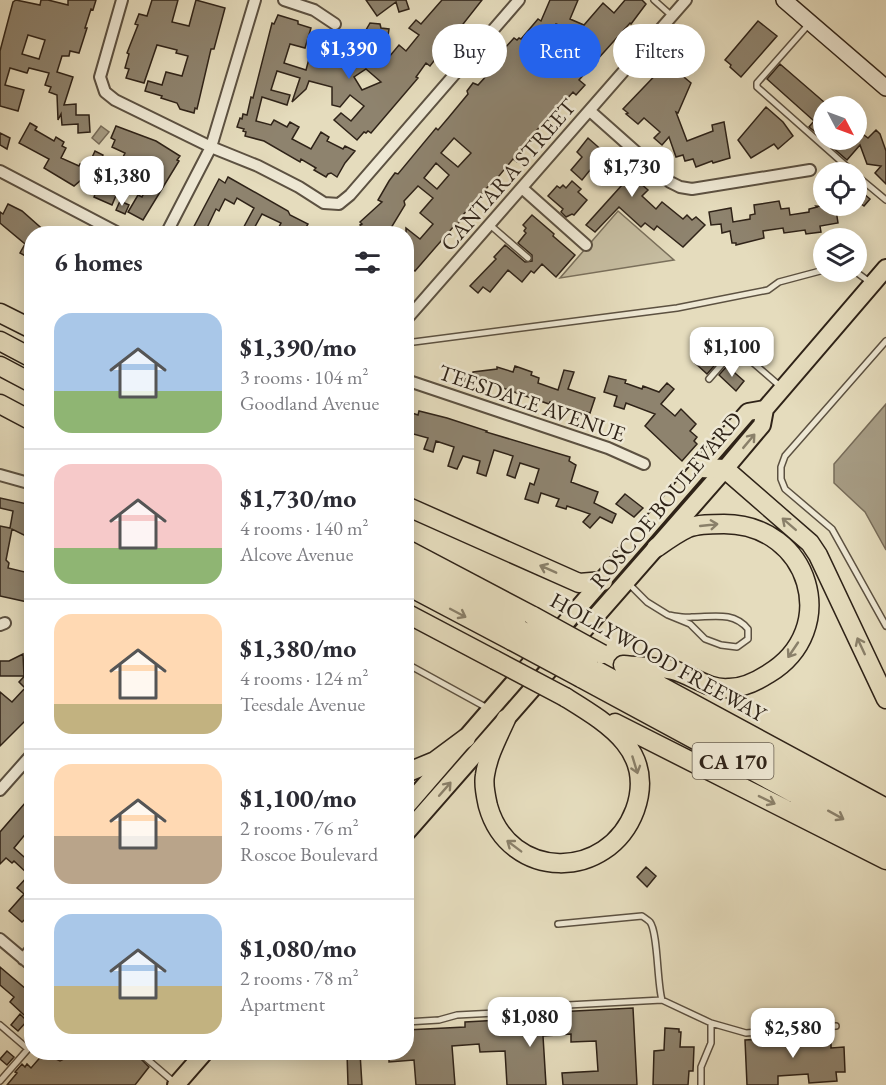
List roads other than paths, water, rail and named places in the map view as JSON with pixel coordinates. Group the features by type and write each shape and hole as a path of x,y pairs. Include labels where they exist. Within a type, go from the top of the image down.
{"highway":[{"path":"0,313 24,325"},
{"path":"0,331 24,344"},
{"path":"0,341 24,354"},
{"path":"0,350 24,363"},
{"path":"0,366 24,379"},
{"path":"1,405 24,418"},
{"path":"700,468 725,469 810,543 818,555 886,699"},
{"path":"414,510 579,583 603,581"},
{"path":"622,665 673,670 714,686 729,688 746,684 773,671 785,661 801,637 808,615 809,596 805,577 798,562 771,537 754,529 734,524 711,524 688,528 656,548"},
{"name":"HOLLYWOOD FREEWAY","path":"414,554 523,628 592,665 886,843"},
{"path":"414,565 523,628"},
{"path":"414,573 523,628"},
{"name":"HOLLYWOOD FREEWAY","path":"414,588 523,628 592,665 622,665 886,808"},
{"path":"414,618 676,755 886,860"},
{"path":"414,628 495,660"},
{"path":"592,665 886,818"},
{"path":"592,665 886,827"},
{"path":"498,715 484,776 491,818 501,835 516,849 536,859 560,863 586,859 601,853 617,840 630,822 637,802 639,780 635,761 625,741 611,726 566,697"},
{"path":"414,771 435,761 466,738"}],"main road":[{"path":"784,0 886,88"},
{"name":"ROSCOE BOULEVARD","path":"414,798 466,738 498,715 627,582 762,425 765,409 886,268"},
{"name":"ROSCOE BOULEVARD","path":"414,823 603,581 748,412 765,409"},
{"path":"176,1085 198,1060"}],"street":[{"path":"122,0 100,77 105,92 116,100 211,147 258,166 324,203 339,204 350,195 519,0"},
{"path":"170,226 211,147 255,0"},
{"path":"284,0 314,9 335,24"},
{"name":"CANTARA STREET","path":"414,311 686,0"},
{"path":"590,111 670,182 680,187 692,189 810,170"},
{"path":"0,171 105,226"},
{"path":"522,188 586,245"},
{"name":"TEESDALE AVENUE","path":"414,383 608,448 644,464"},
{"path":"0,475 24,482"},
{"path":"0,790 24,763"},
{"path":"0,939 24,959"}],"lane":[{"path":"654,0 672,16"},
{"path":"810,22 757,83 757,87 842,162"},
{"path":"867,185 886,200"},
{"path":"490,225 528,258"},
{"path":"414,342 677,308 768,290 778,282 813,273"},
{"path":"867,280 873,284"},
{"path":"886,341 785,456 781,466 781,479 786,489 832,529 886,626"},
{"path":"709,379 736,348 783,388"},
{"path":"627,582 647,602 668,615 690,624 705,639 720,645 737,646 748,639 748,628 742,621 730,617 714,615 692,618 668,615"},
{"path":"414,668 498,715"},
{"path":"558,924 642,916 650,923 654,933 658,986 662,1000"},
{"path":"414,1022 439,1020 456,1015 532,1011 549,1006 662,1000 711,1023 746,1033 836,1026"},
{"path":"701,1085 701,1066 711,1043 711,1023"},
{"path":"0,1025 24,1046"},
{"path":"0,1081 24,1054"},
{"path":"148,1060 176,1085"}]}
